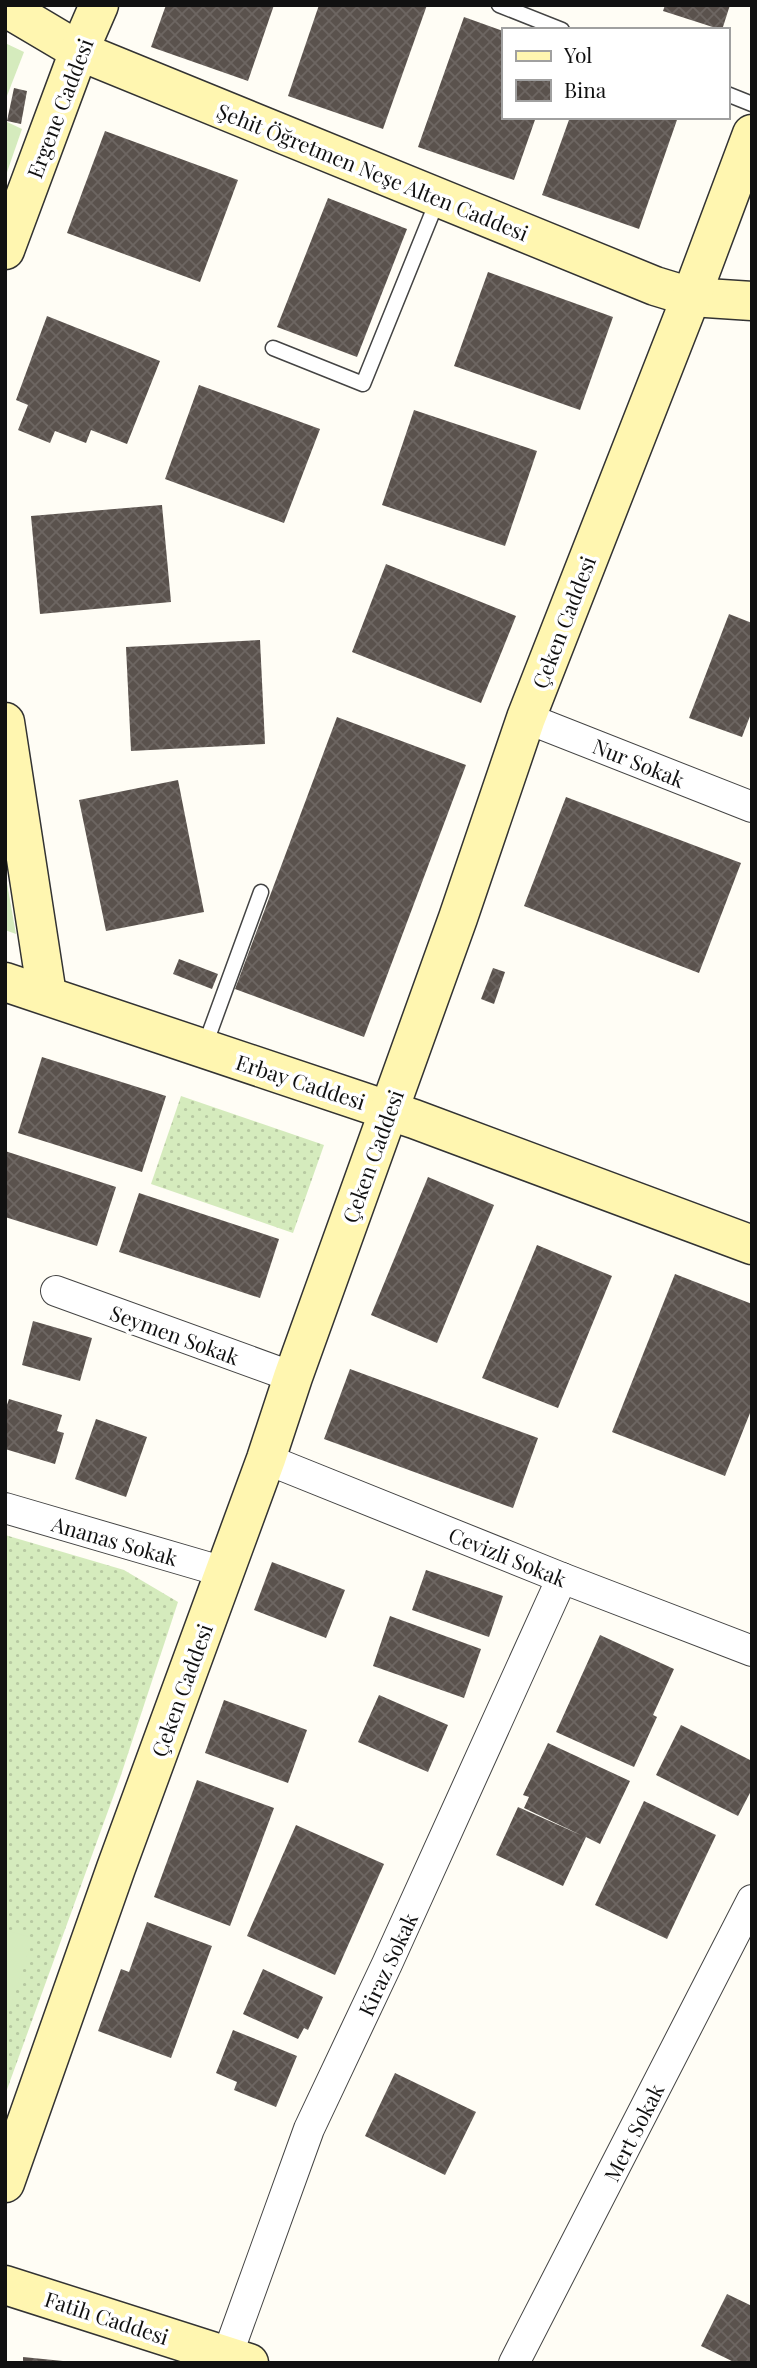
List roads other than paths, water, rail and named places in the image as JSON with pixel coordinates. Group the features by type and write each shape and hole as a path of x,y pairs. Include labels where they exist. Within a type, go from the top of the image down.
{"street":[{"name":"Ergene Caddesi","path":"5,250 79,51 99,5"},
{"name":"Şehit Öğretmen Neşe Alten Caddesi","path":"19,15 79,51 655,286 691,297 752,301"},
{"name":"Çeken Caddesi","path":"5,2183 111,1881 266,1459 526,718 752,134"},
{"name":"Nur Sokak","path":"526,718 752,807"},
{"path":"5,722 47,995"},
{"name":"Erbay Caddesi","path":"5,982 388,1110 752,1245"},
{"name":"Seymen Sokak","path":"56,1291 293,1377"},
{"name":"Cevizli Sokak","path":"266,1459 752,1651"},
{"name":"Ananas Sokak","path":"5,1508 224,1572"},
{"name":"Kiraz Sokak","path":"238,2359 309,2129 562,1578"},
{"name":"Mert Sokak","path":"514,2363 752,1900"},
{"name":"Fatih Caddesi","path":"5,2285 238,2359"}],"lane":[{"path":"499,5 557,28"},
{"path":"729,95 752,104"},
{"path":"273,348 363,384 439,198"},
{"path":"204,1049 261,892"}]}
